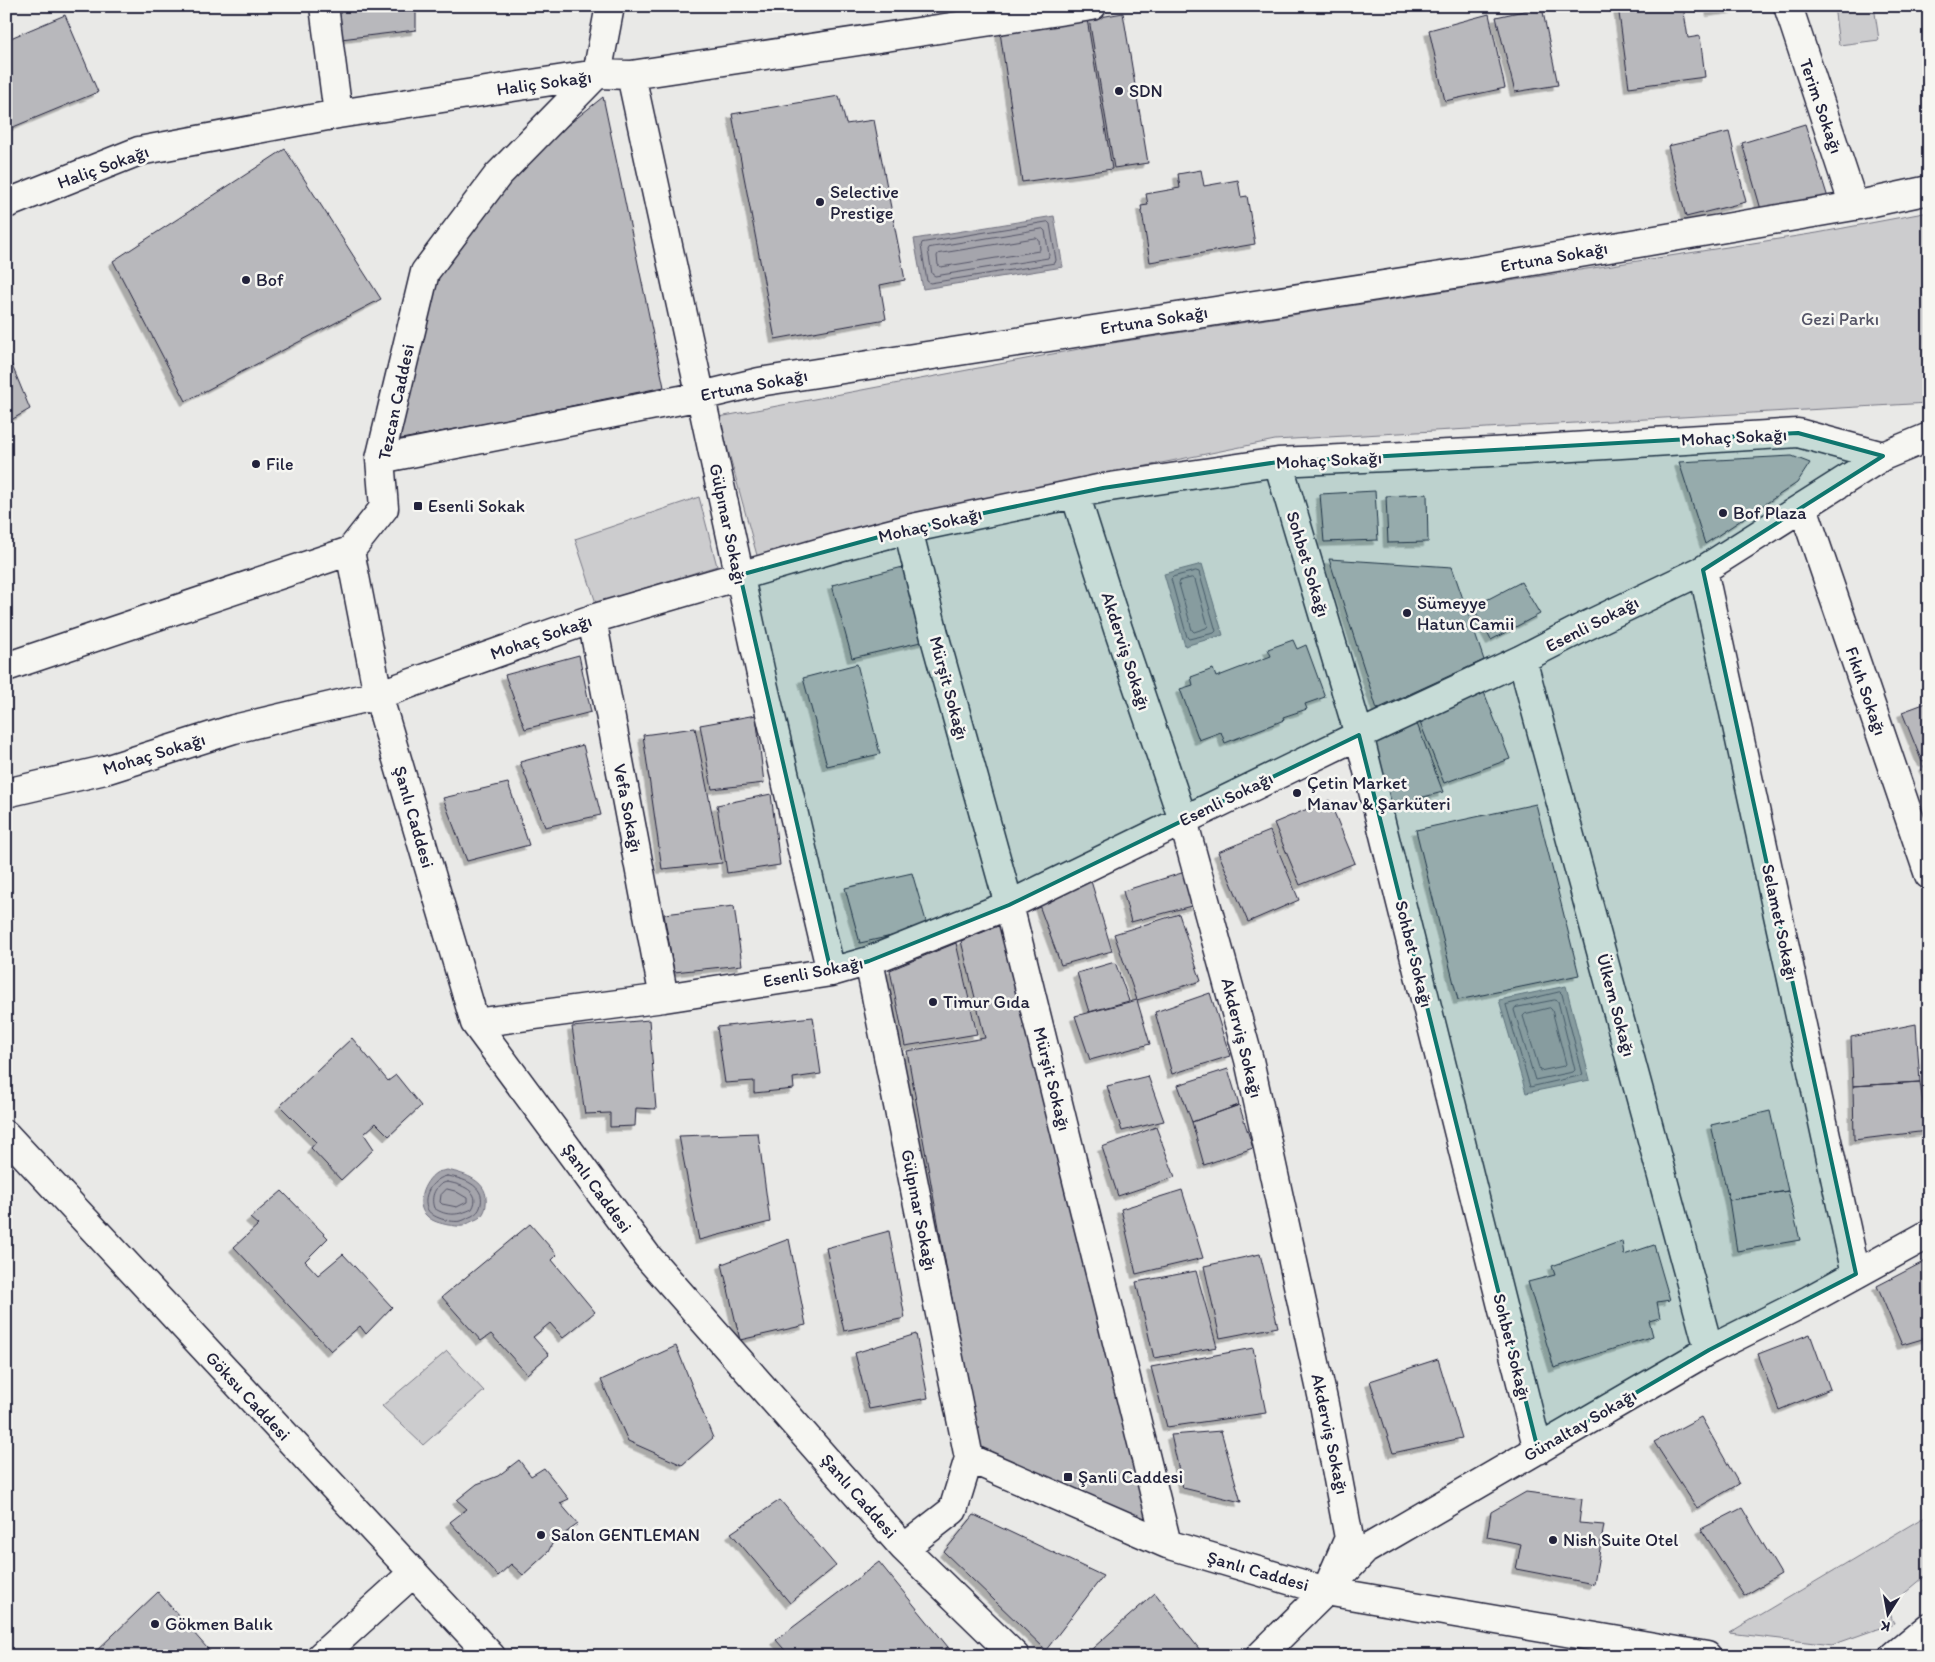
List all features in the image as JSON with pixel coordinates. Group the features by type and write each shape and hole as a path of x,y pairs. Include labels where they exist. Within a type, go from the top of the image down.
{"street":[{"path":"324,6 338,114"},
{"path":"597,74 610,6"},
{"name":"Haliç Sokağı","path":"6,204 139,151 338,114 597,74 630,75 1092,6"},
{"name":"Terim Sokağı","path":"1788,6 1854,206"},
{"name":"Tezcan Caddesi","path":"350,551 384,508 380,459 425,272 498,175 597,74"},
{"name":"Gülpınar Sokağı","path":"630,75 762,678 831,972"},
{"name":"Ertuna Sokağı","path":"380,459 701,396 760,382 1480,270 1854,206 1929,190"},
{"name":"Mohaç Sokağı","path":"6,792 105,770 234,729 378,694 592,619 740,575 908,529 1075,494 1278,462 1492,452 1798,434 1883,456"},
{"name":"Esenli Sokağı","path":"475,1023 664,998 831,972 869,961 1009,905 1703,570 1883,456 1929,436"},
{"name":"Sohbet Sokağı","path":"1278,462 1359,735 1538,1450"},
{"name":"Akderviş Sokağı","path":"1075,494 1118,629 1183,820 1249,1060 1345,1508 1349,1538 1326,1591"},
{"name":"Fıkıh Sokağı","path":"1803,507 1929,875"},
{"name":"Mürşit Sokağı","path":"908,529 935,638 1009,905 1167,1544"},
{"path":"6,667 350,551"},
{"name":"Şanlı Caddesi","path":"350,551 378,694 475,1023 647,1256 904,1548 953,1510 969,1458 1167,1544 1326,1591 1707,1656"},
{"name":"Selamet Sokağı","path":"1703,570 1856,1274"},
{"name":"Vefa Sokağı","path":"592,619 664,998"},
{"name":"Ülkem Sokağı","path":"1522,659 1709,1350"},
{"name":"Gülpınar Sokağı","path":"869,961 969,1458"},
{"name":"Göksu Caddesi","path":"6,1135 491,1656"},
{"name":"Günaltay Sokağı","path":"1260,1656 1365,1550 1709,1350 1809,1300 1929,1234"},
{"path":"904,1548 1015,1656"},
{"path":"321,1656 413,1573"},
{"path":"1894,1656 1929,1627"}],"highlighted area":[{"path":"1798,433 1883,456 1703,570 1856,1274 1709,1350 1538,1450 1359,735 1009,905 869,961 831,972 740,575 908,529 1103,488 1278,462"}],"green space":[{"path":"1834,6 1874,6 1879,40 1839,45"},
{"name":"Gezi Parkı","path":"1929,212 1929,403 1275,440 1102,475 758,559 719,417 1100,345 1817,233"},
{"path":"699,497 717,566 596,603 575,539"},
{"path":"447,1351 484,1391 423,1445 382,1406"},
{"path":"1929,1514 1929,1573 1888,1607 1894,1623 1832,1645 1729,1633"}],"water":[{"path":"1054,216 1063,267 923,289 914,239"},
{"path":"1202,564 1223,635 1185,646 1164,574"},
{"path":"1566,986 1590,1080 1526,1093 1499,1000"},
{"path":"447,1170 475,1180 480,1184 486,1196 486,1206 482,1215 463,1226 448,1225 434,1221 427,1216 421,1206 424,1187 436,1173"}],"building":[{"path":"338,6 416,6 416,30 341,39"},
{"path":"1618,6 1683,6 1688,38 1700,36 1705,77 1629,87"},
{"path":"1710,6 1757,6 1711,12"},
{"path":"1542,7 1558,85 1515,92 1496,17"},
{"name":"SDN","path":"1123,13 1148,163 1114,168 1089,19"},
{"path":"1489,14 1505,88 1445,101 1429,30"},
{"path":"65,15 98,92 6,130 6,40"},
{"path":"1087,19 1112,169 1022,182 1000,32"},
{"name":"Selective Prestige","path":"839,96 846,124 874,120 905,280 880,285 886,319 775,339 732,114"},
{"path":"603,97 664,387 396,440 435,278 501,186 548,141"},
{"path":"1805,124 1828,198 1762,213 1742,143"},
{"path":"1729,132 1746,202 1686,217 1668,146"},
{"name":"Bof","path":"285,149 381,299 186,401 113,261"},
{"path":"1201,170 1204,186 1238,180 1241,197 1247,196 1255,244 1150,262 1141,206 1148,205 1146,194 1180,188 1178,174"},
{"path":"6,351 30,409 6,423"},
{"name":"Bof Plaza","path":"1792,456 1810,463 1797,483 1705,544 1679,462"},
{"path":"1375,491 1378,540 1324,542 1320,494"},
{"path":"1427,494 1428,542 1388,543 1386,496"},
{"name":"Sümeyye Hatun Camii","path":"1329,559 1452,567 1484,660 1377,709"},
{"path":"903,567 925,641 852,658 832,585"},
{"path":"1521,582 1540,614 1491,640 1473,607"},
{"path":"1293,640 1297,649 1306,645 1325,697 1305,704 1307,709 1283,717 1284,720 1225,743 1221,732 1199,740 1180,689 1193,685 1191,677 1213,669 1216,677 1271,656 1268,649"},
{"path":"579,655 591,712 525,729 505,675"},
{"path":"857,664 880,754 827,766 803,678"},
{"path":"1482,687 1510,759 1444,783 1417,715"},
{"path":"1929,702 1929,760 1922,762 1902,712"},
{"path":"756,715 764,783 712,789 700,725"},
{"path":"1414,716 1443,792 1380,808 1363,737"},
{"path":"695,728 722,863 662,869 643,735"},
{"path":"583,745 601,815 545,827 520,762"},
{"path":"1929,764 1929,778 1923,766"},
{"path":"508,783 529,845 467,861 443,798"},
{"path":"771,794 780,865 727,873 717,805"},
{"path":"1329,800 1355,863 1300,885 1274,823"},
{"path":"1536,804 1579,975 1458,1000 1416,830"},
{"path":"1270,831 1299,900 1248,922 1218,852"},
{"path":"1088,871 1112,951 1061,965 1036,897"},
{"path":"1185,872 1195,905 1131,922 1123,891"},
{"path":"912,873 928,928 860,943 845,888"},
{"path":"734,906 742,965 674,972 664,914"},
{"path":"1179,914 1201,981 1137,1000 1114,934"},
{"path":"1003,924 1154,1533 980,1453 907,1051 985,1038 961,941"},
{"name":"Timur Gıda","path":"956,943 977,1034 905,1046 890,970"},
{"path":"1115,962 1129,1001 1089,1012 1077,973"},
{"path":"1210,993 1230,1056 1172,1074 1155,1012"},
{"path":"1137,1000 1150,1044 1090,1060 1075,1016"},
{"path":"813,1017 821,1074 793,1078 794,1089 754,1093 754,1081 725,1083 717,1027"},
{"path":"649,1020 656,1109 636,1108 635,1126 610,1127 610,1113 585,1114 572,1027"},
{"path":"1916,1024 1920,1082 1853,1086 1851,1037"},
{"path":"352,1038 388,1081 396,1075 421,1106 389,1136 376,1123 364,1134 374,1149 341,1180 311,1148 316,1142 280,1106"},
{"path":"1228,1069 1239,1105 1192,1122 1178,1085"},
{"path":"1148,1076 1164,1121 1122,1131 1107,1086"},
{"path":"1920,1082 1927,1131 1854,1140 1853,1086"},
{"path":"1239,1105 1253,1148 1204,1165 1192,1122"},
{"path":"1770,1111 1788,1191 1729,1200 1711,1125"},
{"path":"1156,1127 1175,1177 1118,1196 1102,1147"},
{"path":"758,1133 770,1222 699,1240 679,1136"},
{"path":"1182,1190 1203,1258 1136,1274 1121,1209"},
{"path":"282,1191 328,1238 305,1261 318,1275 343,1254 392,1307 366,1334 360,1326 331,1351 234,1247 258,1225 250,1218"},
{"path":"1788,1191 1800,1240 1737,1251 1729,1200"},
{"path":"530,1224 557,1255 552,1260 595,1312 563,1338 550,1323 533,1337 549,1355 527,1374 491,1334 481,1341 442,1297"},
{"path":"889,1231 905,1318 844,1331 826,1248"},
{"path":"789,1239 806,1325 740,1340 722,1264"},
{"path":"1622,1241 1624,1255 1654,1245 1670,1300 1657,1302 1660,1318 1649,1321 1653,1336 1554,1368 1528,1282 1555,1275 1552,1266"},
{"path":"1260,1254 1278,1327 1220,1338 1204,1266"},
{"path":"1929,1259 1929,1337 1902,1345 1877,1286"},
{"path":"1196,1271 1217,1347 1154,1358 1136,1282"},
{"path":"916,1334 928,1398 869,1409 855,1353"},
{"path":"1810,1334 1830,1389 1779,1410 1758,1354"},
{"path":"676,1346 713,1438 682,1465 628,1441 601,1380"},
{"path":"1253,1348 1266,1413 1167,1427 1151,1367"},
{"path":"1438,1359 1462,1438 1393,1453 1370,1381"},
{"path":"1701,1417 1739,1484 1697,1508 1654,1442"},
{"path":"1221,1431 1241,1502 1183,1488 1171,1435"},
{"path":"519,1460 531,1476 544,1468 569,1499 560,1503 578,1524 553,1542 548,1552 523,1575 511,1564 498,1576 450,1522 467,1509 457,1500 477,1484 498,1476"},
{"name":"Nish Suite Otel","path":"1526,1492 1582,1499 1579,1523 1604,1525 1594,1584 1516,1569 1521,1544 1487,1537 1491,1512"},
{"path":"780,1500 836,1566 790,1603 731,1533"},
{"path":"1742,1508 1781,1574 1744,1596 1701,1529"},
{"path":"974,1515 1103,1576 1046,1650 944,1552"},
{"path":"879,1562 948,1647 931,1656 790,1656 776,1640"},
{"name":"Gökmen Balık","path":"158,1592 214,1656 91,1656"},
{"path":"1155,1593 1200,1650 1194,1656 1084,1656"},
{"path":"948,1647 956,1656 937,1656"}],"place":[{"name":"SDN","path":"1119,91"},
{"name":"Selective Prestige","path":"820,202"},
{"name":"Bof","path":"246,280"},
{"name":"File","path":"256,464"},
{"name":"Esenli Sokak","path":"418,506"},
{"name":"Bof Plaza","path":"1723,513"},
{"name":"Sümeyye Hatun Camii","path":"1407,613"},
{"name":"Çetin Market Manav & Şarküteri","path":"1297,793"},
{"name":"Timur Gıda","path":"933,1002"},
{"name":"Şanli Caddesi","path":"1068,1477"},
{"name":"Salon GENTLEMAN","path":"541,1535"},
{"name":"Nish Suite Otel","path":"1553,1540"},
{"name":"Gökmen Balık","path":"155,1624"}]}
